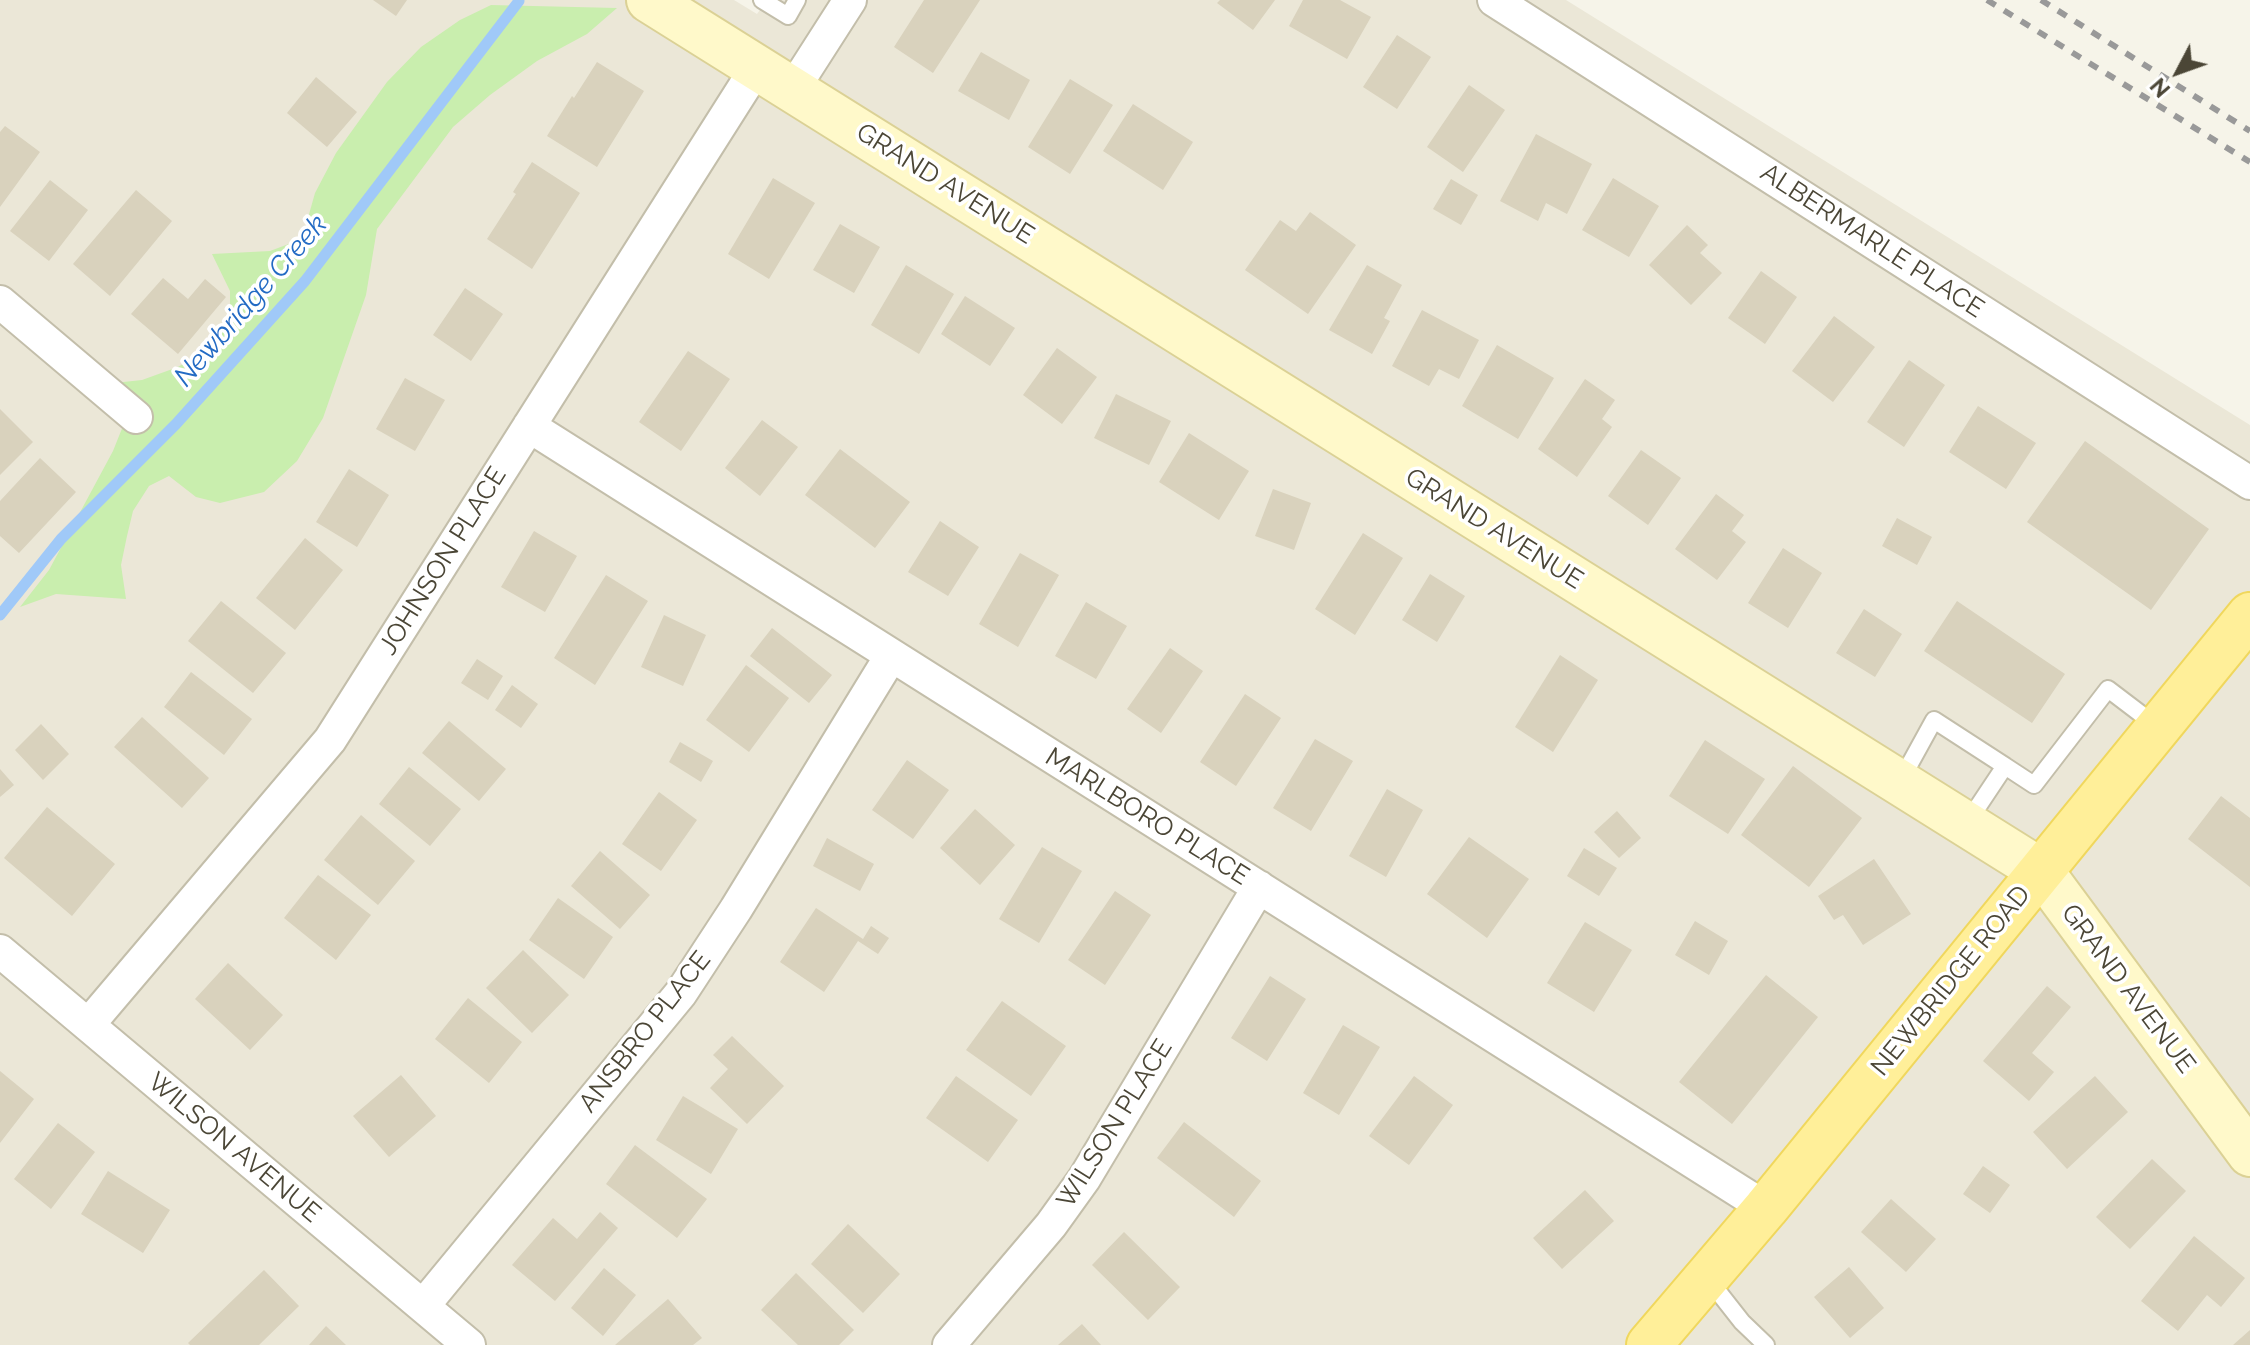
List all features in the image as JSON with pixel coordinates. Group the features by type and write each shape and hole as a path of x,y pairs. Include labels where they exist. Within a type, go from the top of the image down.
{"main road":[{"name":"NEWBRIDGE ROAD","path":"1649,1345 1766,1208 2250,615"}],"street":[{"name":"GRAND AVENUE","path":"649,0 2041,871 2250,1154"},
{"name":"JOHNSON PLACE","path":"88,1025 330,740 529,426 775,78 850,0"},
{"name":"ALBERMARLE PLACE","path":"1494,0 2250,483"},
{"path":"0,302 136,417"},
{"name":"MARLBORO PLACE","path":"529,426 1766,1208"},
{"name":"ANSBRO PLACE","path":"423,1306 681,993 891,656"},
{"name":"WILSON PLACE","path":"949,1345 1051,1225 1084,1179 1259,887"},
{"name":"WILSON AVENUE","path":"0,951 469,1345"}],"lane":[{"path":"762,0 788,16 797,0"},
{"path":"1899,783 1934,720 2034,785 2108,689 2158,727"},
{"path":"1966,825 2005,766"},
{"path":"1706,1277 1742,1322 1766,1345"}],"shaded area":[{"path":"0,0 734,0 757,14 767,0 1566,0 2250,425 2250,1345 0,1345"}],"green space":[{"path":"491,5 617,8 587,34 537,61 490,95 453,127 377,229 366,295 323,418 297,461 264,492 220,503 196,497 169,476 149,486 133,511 121,565 126,599 56,594 20,607 49,570 113,451 123,426 114,383 142,380 178,367 217,343 230,312 230,291 212,254 270,251 302,239 315,193 336,153 387,82 421,47 460,20"}],"building":[{"path":"373,0 407,0 396,16"},
{"path":"924,0 980,0 933,73 894,47"},
{"path":"1220,0 1275,0 1253,30 1217,3"},
{"path":"1303,0 1340,0 1371,17 1347,59 1289,26"},
{"path":"1397,35 1431,57 1397,109 1363,87"},
{"path":"981,52 1030,80 1009,120 958,91"},
{"path":"597,62 644,91 597,167 547,136"},
{"path":"316,77 357,112 327,147 287,113"},
{"path":"1070,79 1113,105 1070,174 1028,147"},
{"path":"1469,85 1505,110 1463,172 1427,147"},
{"path":"1133,104 1193,142 1163,190 1103,151"},
{"path":"5,126 40,152 0,207 0,132"},
{"path":"1536,134 1592,164 1567,214 1546,203 1538,221 1500,201"},
{"path":"532,162 580,193 532,269 487,239"},
{"path":"773,178 815,203 769,279 728,254"},
{"path":"1613,178 1659,206 1629,257 1582,230"},
{"path":"1451,179 1478,195 1461,225 1433,209"},
{"path":"50,180 88,210 49,261 10,231"},
{"path":"136,190 172,221 110,296 73,264"},
{"path":"1310,212 1356,245 1308,314 1245,270 1280,220 1296,231"},
{"path":"840,224 880,247 854,293 813,270"},
{"path":"1687,225 1708,245 1700,253 1722,273 1691,305 1649,265"},
{"path":"906,265 954,294 919,354 871,325"},
{"path":"1367,265 1402,285 1384,318 1390,321 1372,354 1329,330"},
{"path":"1761,271 1797,297 1765,344 1728,318"},
{"path":"163,278 188,299 205,279 226,297 178,354 131,314"},
{"path":"465,288 503,314 471,361 433,335"},
{"path":"965,296 1015,328 990,366 941,334"},
{"path":"1422,310 1479,340 1459,379 1439,369 1429,386 1392,366"},
{"path":"1834,316 1875,347 1833,402 1792,371"},
{"path":"1497,345 1554,378 1518,439 1462,406"},
{"path":"1057,348 1097,377 1062,424 1023,395"},
{"path":"688,351 730,379 681,451 639,422"},
{"path":"1909,360 1945,385 1904,447 1867,422"},
{"path":"405,378 445,400 415,451 376,429"},
{"path":"1585,379 1615,400 1602,419 1612,427 1577,477 1538,449"},
{"path":"1116,394 1171,421 1149,465 1094,438"},
{"path":"1978,406 2036,443 2006,489 1949,452"},
{"path":"0,409 33,442 0,475"},
{"path":"762,420 798,447 760,496 725,468"},
{"path":"1189,433 1249,471 1219,520 1159,482"},
{"path":"2085,441 2209,529 2151,610 2027,522"},
{"path":"840,449 910,502 875,548 805,495"},
{"path":"1641,450 1681,478 1648,525 1608,496"},
{"path":"40,458 76,492 19,553 0,536 0,501"},
{"path":"349,469 389,495 357,547 316,522"},
{"path":"1273,489 1311,503 1294,550 1255,536"},
{"path":"1716,494 1744,515 1732,531 1746,542 1717,580 1675,549"},
{"path":"1897,518 1932,537 1917,565 1882,546"},
{"path":"940,521 979,547 948,596 908,572"},
{"path":"534,531 577,556 545,612 501,587"},
{"path":"1363,533 1403,558 1355,635 1315,609"},
{"path":"305,538 343,570 295,630 256,598"},
{"path":"1783,548 1822,573 1788,628 1748,603"},
{"path":"1020,553 1059,575 1018,647 979,624"},
{"path":"1430,574 1465,596 1437,642 1402,620"},
{"path":"606,575 648,601 595,685 554,658"},
{"path":"221,601 286,653 253,693 188,641"},
{"path":"1957,601 2065,674 2032,723 1924,651"},
{"path":"1086,602 1127,626 1096,679 1055,656"},
{"path":"1864,609 1902,634 1875,677 1836,653"},
{"path":"664,615 706,635 683,686 641,667"},
{"path":"772,628 832,675 809,703 750,656"},
{"path":"1170,648 1203,671 1161,733 1127,709"},
{"path":"1560,655 1598,680 1553,752 1515,727"},
{"path":"477,659 503,676 488,700 461,683"},
{"path":"746,665 789,698 749,752 706,720"},
{"path":"191,672 252,719 224,755 164,707"},
{"path":"512,685 538,704 521,728 495,710"},
{"path":"1245,694 1281,718 1236,786 1200,762"},
{"path":"142,717 209,778 182,808 114,747"},
{"path":"449,721 506,769 479,801 422,753"},
{"path":"41,724 69,754 43,780 15,750"},
{"path":"1315,739 1353,761 1311,831 1273,808"},
{"path":"1705,740 1765,779 1728,834 1669,796"},
{"path":"680,742 713,761 701,782 669,762"},
{"path":"907,760 949,790 913,839 872,810"},
{"path":"1793,766 1862,818 1809,887 1741,835"},
{"path":"409,767 461,809 430,846 379,804"},
{"path":"0,769 14,785 0,797"},
{"path":"1387,789 1423,810 1386,877 1349,856"},
{"path":"659,792 697,820 661,871 622,844"},
{"path":"2221,796 2250,818 2250,887 2188,839"},
{"path":"47,807 115,864 72,916 4,858"},
{"path":"975,809 1015,845 980,885 940,848"},
{"path":"1617,811 1641,838 1619,858 1594,832"},
{"path":"361,815 415,861 378,905 324,860"},
{"path":"1469,837 1529,879 1487,938 1427,894"},
{"path":"827,838 874,864 860,891 813,866"},
{"path":"1042,847 1082,871 1039,943 999,919"},
{"path":"1584,848 1617,868 1599,896 1567,876"},
{"path":"600,851 650,895 620,929 571,886"},
{"path":"1874,859 1911,914 1863,945 1843,915 1834,920 1818,896"},
{"path":"318,875 371,915 336,960 284,918"},
{"path":"1115,891 1151,915 1105,985 1068,960"},
{"path":"558,898 613,937 584,979 529,940"},
{"path":"816,908 863,939 871,926 889,938 878,954 858,941 824,992 780,962"},
{"path":"1695,921 1728,941 1709,975 1675,955"},
{"path":"1585,922 1632,950 1594,1012 1547,983"},
{"path":"523,950 569,995 532,1033 486,988"},
{"path":"228,963 283,1015 250,1050 195,999"},
{"path":"1766,975 1818,1017 1732,1124 1679,1082"},
{"path":"1270,976 1306,999 1267,1061 1231,1038"},
{"path":"2047,986 2071,1007 2032,1053 2054,1072 2029,1101 1983,1061"},
{"path":"468,998 522,1042 489,1083 435,1039"},
{"path":"1002,1001 1066,1046 1031,1096 966,1050"},
{"path":"1343,1025 1380,1047 1339,1115 1303,1093"},
{"path":"732,1036 784,1086 747,1124 710,1088 728,1069 713,1055"},
{"path":"0,1071 34,1099 0,1143"},
{"path":"401,1075 436,1116 389,1157 353,1116"},
{"path":"956,1076 1018,1120 988,1162 926,1118"},
{"path":"1414,1076 1453,1105 1409,1165 1369,1136"},
{"path":"2095,1076 2128,1112 2067,1169 2033,1132"},
{"path":"683,1096 738,1129 711,1174 656,1140"},
{"path":"1184,1122 1261,1181 1234,1217 1157,1158"},
{"path":"58,1123 95,1152 51,1209 14,1179"},
{"path":"635,1145 707,1199 677,1238 606,1184"},
{"path":"2152,1159 2186,1191 2130,1249 2096,1217"},
{"path":"1983,1166 2010,1185 1990,1213 1963,1194"},
{"path":"108,1171 170,1210 143,1253 81,1214"},
{"path":"1585,1190 1614,1221 1562,1269 1533,1238"},
{"path":"1891,1199 1936,1239 1906,1272 1861,1232"},
{"path":"600,1212 618,1228 555,1301 512,1265 553,1218 577,1239"},
{"path":"848,1224 900,1274 863,1313 811,1264"},
{"path":"1124,1232 1180,1287 1148,1320 1092,1265"},
{"path":"2194,1236 2245,1278 2221,1307 2207,1295 2178,1331 2141,1301"},
{"path":"1849,1267 1884,1308 1850,1338 1814,1297"},
{"path":"604,1268 636,1295 603,1336 571,1308"},
{"path":"264,1270 299,1306 259,1345 188,1343"},
{"path":"796,1273 854,1330 839,1345 798,1345 761,1310"},
{"path":"668,1299 702,1338 693,1345 615,1345"},
{"path":"1082,1324 1101,1345 1058,1345"},
{"path":"326,1326 346,1345 309,1345"},
{"path":"2250,1330 2250,1345 2233,1345"}],"waterway":[{"name":"Newbridge Creek","path":"0,615 61,539 176,424 305,281 519,1"}],"railway":[{"path":"1987,0 2250,162"},
{"path":"2041,0 2250,131"}]}
